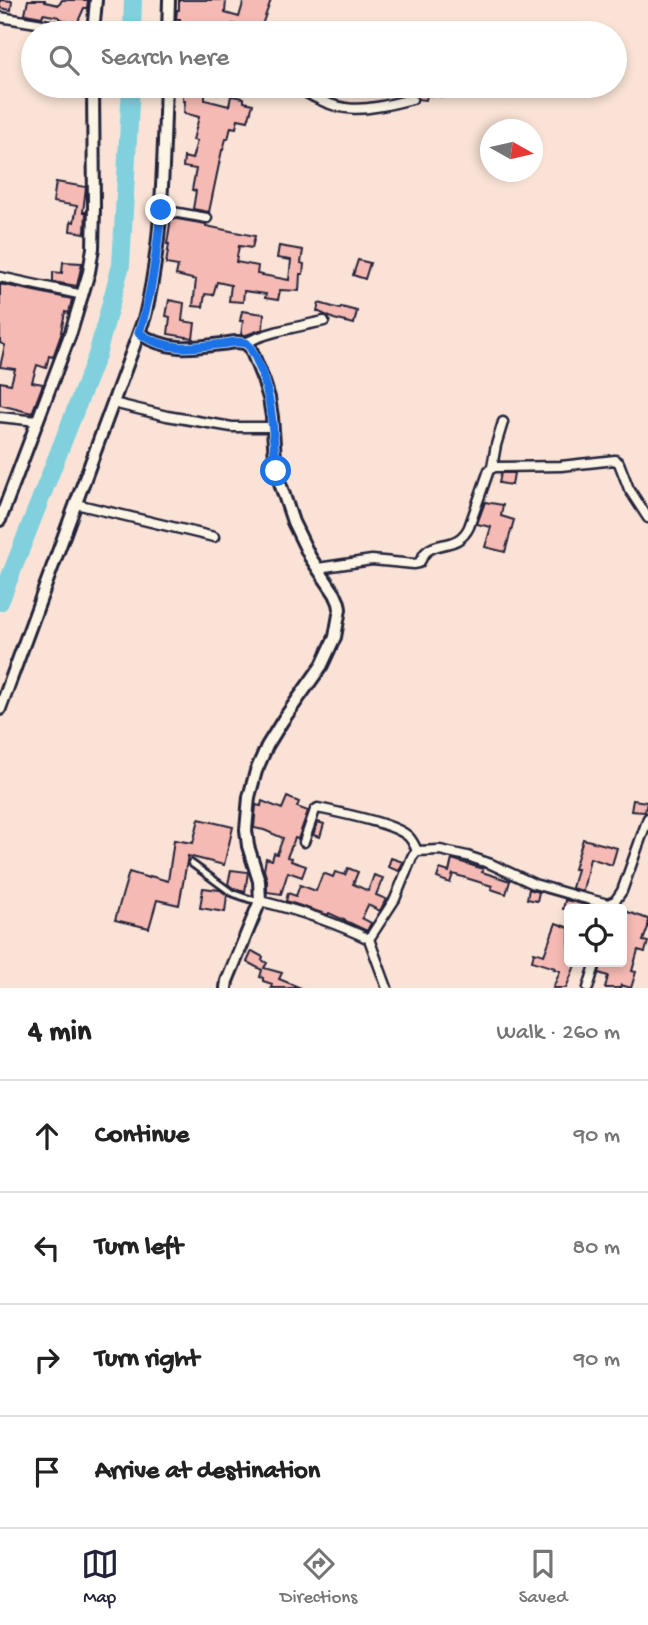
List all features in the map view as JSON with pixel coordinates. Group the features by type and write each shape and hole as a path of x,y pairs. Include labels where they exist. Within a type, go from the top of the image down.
{"street":[{"path":"94,21 96,0"},
{"path":"168,21 169,0"},
{"path":"0,17 24,21"},
{"path":"0,520 3,505 83,295 93,248 93,98"},
{"path":"0,709 145,316 154,273 161,210 166,98"},
{"path":"314,98 345,108 365,110 412,99"},
{"path":"161,210 207,218"},
{"path":"0,277 83,295"},
{"path":"139,333 160,345 183,348 246,343 274,332 324,321"},
{"path":"226,988 259,881 246,830 249,797 256,771 283,720 322,665 339,621 339,603 335,594 310,556 293,522 276,471 269,398 253,353 246,343"},
{"path":"113,402 232,427 273,427"},
{"path":"0,417 37,421"},
{"path":"318,568 372,560 419,563 426,551 464,536 492,467 503,422"},
{"path":"492,467 561,466 615,460 629,489 648,518"},
{"path":"76,504 214,537"},
{"path":"304,842 317,808 360,817 394,829 409,837 417,850"},
{"path":"614,904 622,891 645,836 648,818"},
{"path":"369,939 395,899 417,850"},
{"path":"417,850 440,850 467,856 545,887 608,904"},
{"path":"255,900 339,926 369,939 387,988"},
{"path":"588,988 594,967"}],"lane":[{"path":"191,863 232,893 255,900"}],"building":[{"path":"0,0 12,1 11,10 0,8"},
{"path":"28,0 45,0 59,5 62,0 88,0 87,8 84,8 78,21 65,21 43,14 42,17 25,14"},
{"path":"179,0 226,0 225,13 239,17 244,0 271,0 263,21 180,21 176,19"},
{"path":"183,98 205,98 229,106 231,98 244,98 244,102 253,104 248,121 238,119 236,128 231,127 226,139 209,212 193,209 196,191 192,190 196,169 183,167 184,157 192,159 197,141 193,140 199,117 184,113"},
{"path":"56,182 86,187 83,212 86,212 85,233 70,231 77,206 53,202"},
{"path":"171,218 255,236 252,248 239,246 236,262 258,266 257,274 289,280 291,260 277,258 279,246 303,250 301,263 304,264 303,274 300,274 299,291 280,290 278,300 265,298 266,294 244,291 243,302 229,301 231,285 217,282 213,295 205,294 203,307 193,306 196,280 176,275 178,266 166,264"},
{"path":"358,260 370,263 365,279 353,275"},
{"path":"63,262 82,263 77,286 53,282 53,272 62,273"},
{"path":"0,284 72,299 69,313 65,312 62,332 53,357 49,356 46,368 37,365 32,382 43,384 32,413 0,405 0,382 11,384 15,369 0,367 5,345 0,343"},
{"path":"169,300 184,303 182,321 195,323 193,338 168,334 170,317 166,316"},
{"path":"319,303 357,311 354,324 317,311"},
{"path":"242,311 264,314 263,329 241,335"},
{"path":"501,473 514,473 512,485 499,483"},
{"path":"485,502 503,505 501,516 514,520 505,552 485,547 491,527 477,524"},
{"path":"287,797 299,802 297,807 308,811 298,839 295,838 287,857 306,866 302,877 288,872 281,894 267,892 264,870 266,858 272,860 283,838 254,828 256,805 261,806 262,801 282,809"},
{"path":"633,800 647,802 645,812 631,811"},
{"path":"199,819 233,827 224,865 188,856 179,905 157,900 149,928 115,920 129,872 168,881 174,840 193,843"},
{"path":"318,822 324,824 320,837 313,835"},
{"path":"583,839 617,848 612,865 590,858 583,891 572,888 577,869 574,869"},
{"path":"391,858 403,862 399,871 388,867"},
{"path":"452,859 510,881 506,894 491,889 492,886 453,874 450,883 437,878 440,869 449,872"},
{"path":"348,868 358,872 353,884 368,891 374,875 383,878 376,895 386,899 380,911 368,905 362,918 371,923 367,931 329,913 328,915 286,901 288,893 296,896 300,885 316,891 323,873 333,877 335,872 345,875"},
{"path":"231,870 248,872 245,892 228,884"},
{"path":"203,888 220,890 227,895 225,912 200,908"},
{"path":"529,889 539,892 537,901 527,899"},
{"path":"565,900 582,904 564,904"},
{"path":"627,912 648,919 643,941 648,942 645,952 638,950 631,988 621,985 620,988 605,988 608,976 599,973 601,967 627,967"},
{"path":"556,923 564,926 564,967 574,967 566,988 553,988 560,971 532,961 534,952 544,955"},
{"path":"252,951 263,957 262,960 267,963 264,968 282,973 279,979 301,988 271,988 272,984 260,977 262,970 247,962"}],"waterway":[{"path":"132,21 133,0"},
{"path":"0,602 97,355 121,265 130,98"}],"route":[{"path":"161,210 154,273 139,333 160,345 170,347 242,342 250,347 269,398 276,471"}]}
